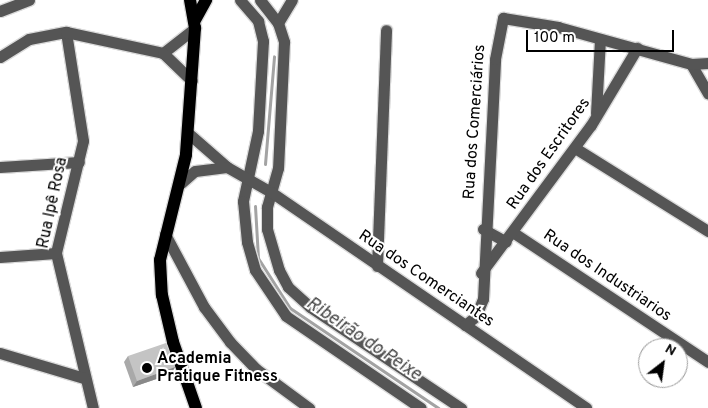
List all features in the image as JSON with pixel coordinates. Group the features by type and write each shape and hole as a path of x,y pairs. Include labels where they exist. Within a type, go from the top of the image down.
{"main road":[{"path":"190,0 195,24 188,133 181,183 165,234 160,260 162,295 196,408"},
{"path":"195,24 206,0"}],"street":[{"path":"0,11 30,0"},
{"path":"240,0 258,21 263,41 258,131 243,201 247,242 270,298 305,332 421,408"},
{"path":"260,0 278,23 284,63 278,168 272,192 267,229 288,287 331,322 461,408"},
{"path":"278,23 292,0"},
{"name":"Rua dos Comerciários","path":"465,325 481,308 483,229 495,59 503,18 510,16 600,39"},
{"path":"163,53 195,24"},
{"path":"378,266 386,30"},
{"path":"0,57 29,39 66,32 163,53 192,81"},
{"name":"Rua Ipê Rosa","path":"66,32 83,121 79,162 56,253 84,378 93,408"},
{"path":"595,118 600,39 691,64 708,63"},
{"name":"Rua dos Escritores","path":"481,273 510,238 575,148 637,48"},
{"path":"691,64 708,94"},
{"name":"Rua dos Comerciantes","path":"188,133 227,167 272,192 586,408"},
{"path":"575,148 708,231"},
{"path":"0,167 79,162"},
{"path":"181,183 195,170 227,167"},
{"path":"483,229 510,238"},
{"path":"165,234 204,307 230,342 256,369 309,408"},
{"name":"Rua dos Industriarios","path":"510,238 708,362"},
{"path":"0,257 56,253"},
{"path":"0,353 84,378"}],"building":[{"name":"Academia Pratique Fitness","path":"166,343 175,367 137,381 128,356"}],"waterway":[{"name":"Ribeirão do Peixe","path":"265,164 274,56"},
{"name":"Ribeirão do Peixe","path":"255,206 258,258 290,308 438,408"}],"place":[{"name":"Academia Pratique Fitness","path":"147,368"}]}
